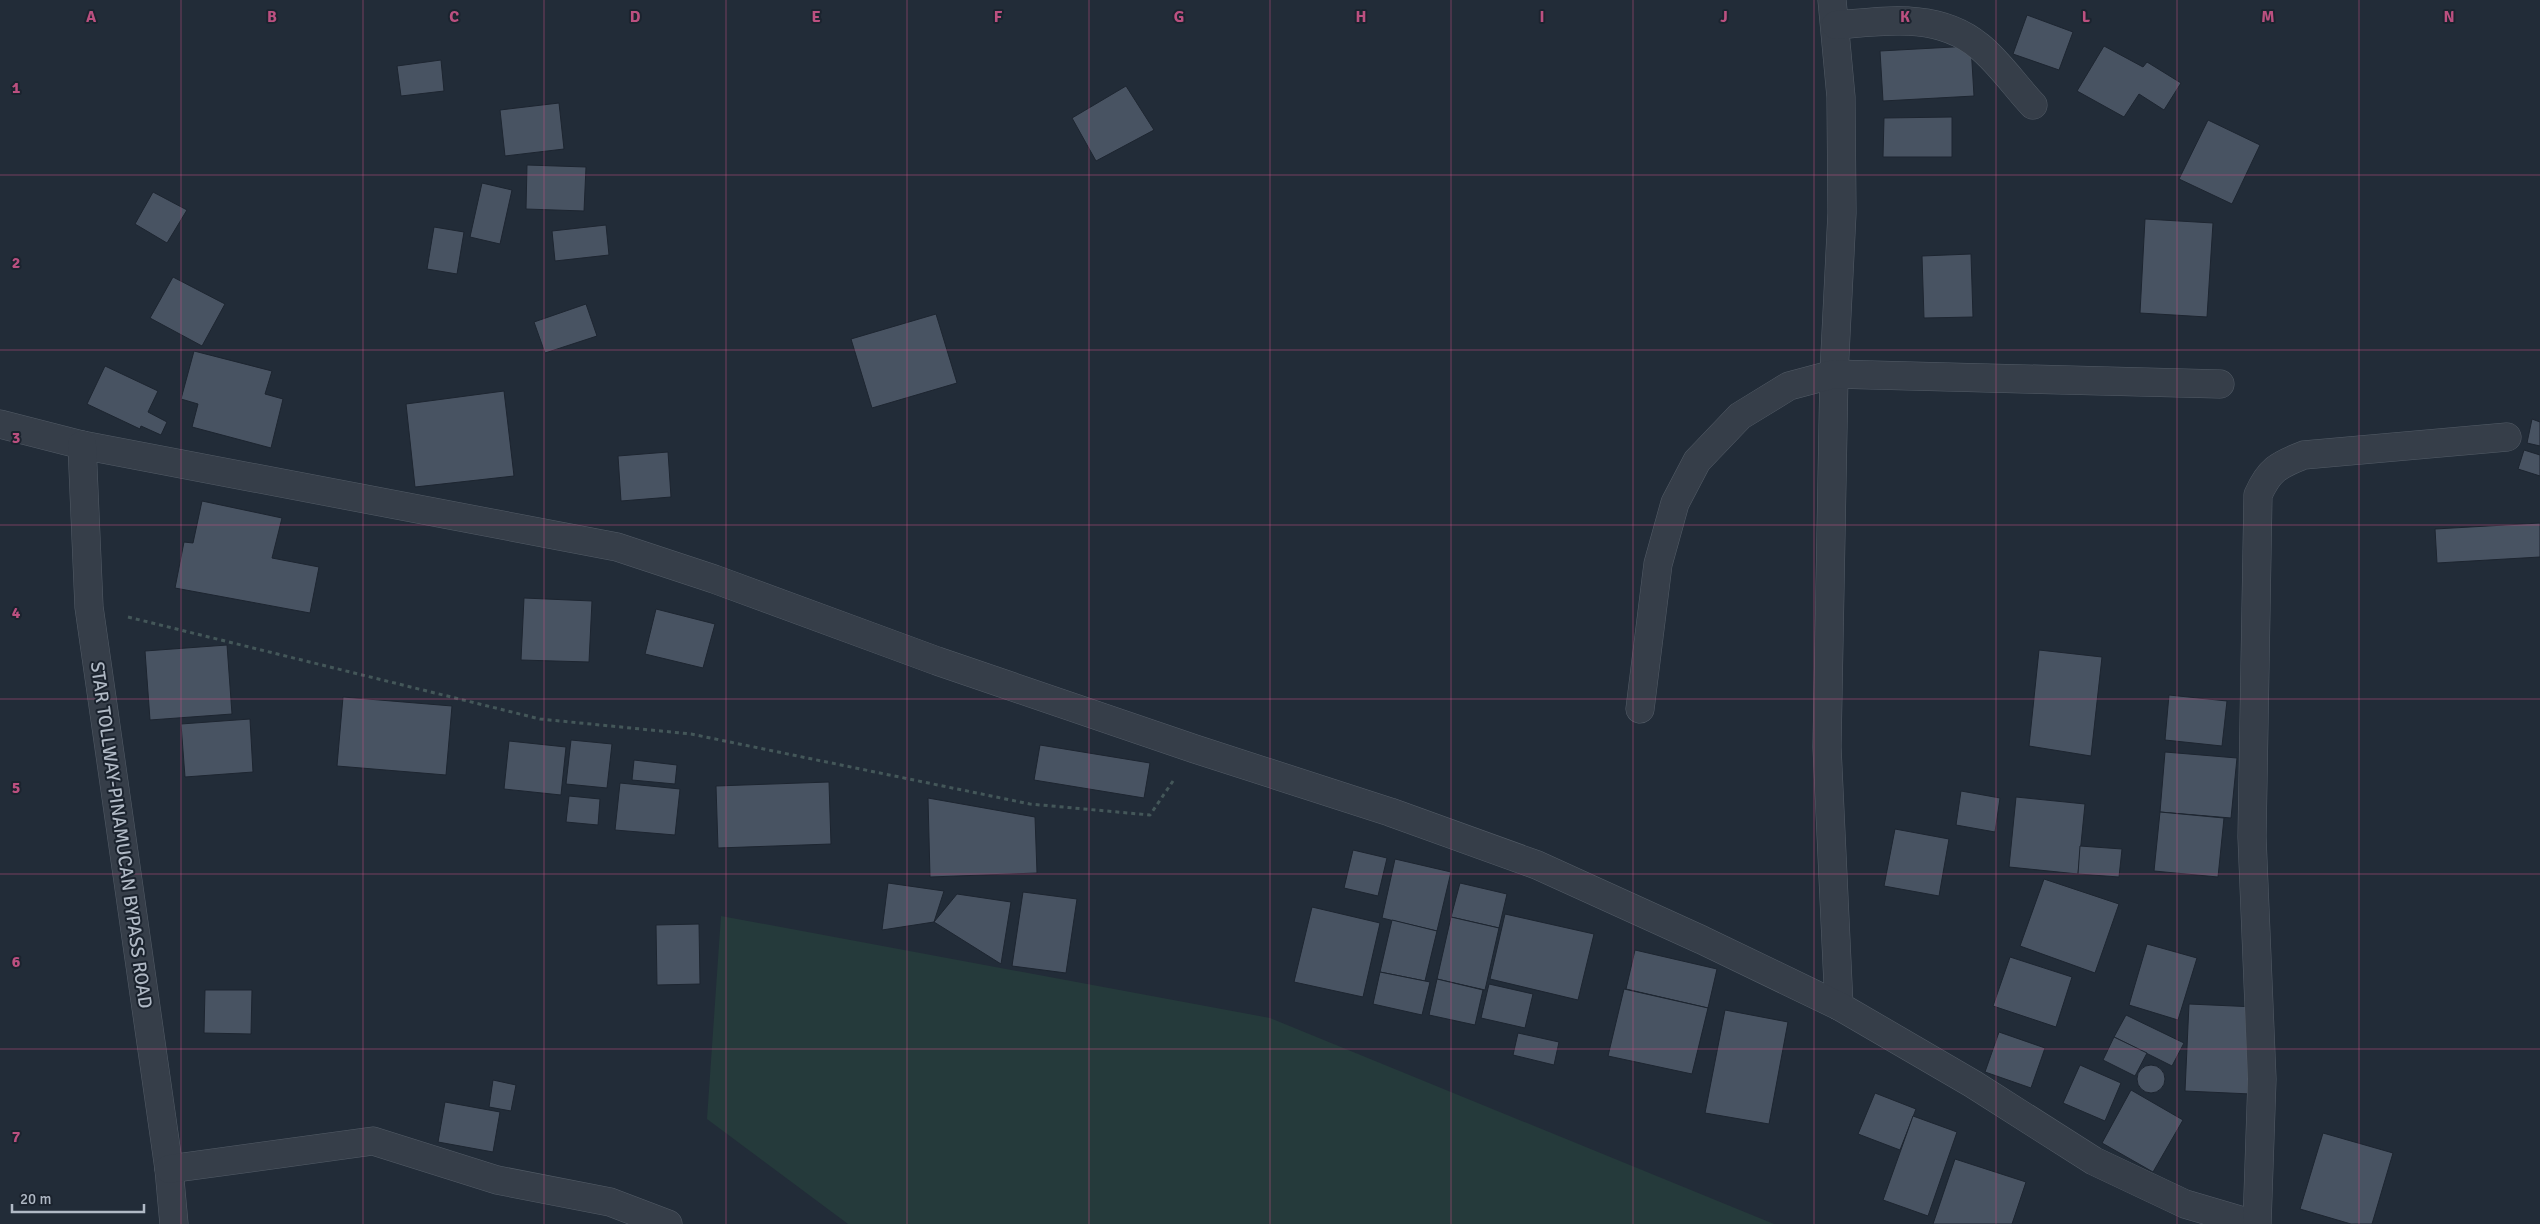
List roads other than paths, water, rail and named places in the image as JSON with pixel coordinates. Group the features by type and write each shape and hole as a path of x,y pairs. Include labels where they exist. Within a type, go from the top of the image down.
{"street":[{"path":"1839,1006 1826,747 1834,374 1842,213 1841,98 1834,13 1894,21 1930,22 1959,32 1980,46 2033,105"},
{"path":"1640,709 1658,564 1675,503 1698,461 1740,416 1789,386 1834,374 2220,384"},
{"path":"0,424 82,445 617,547 714,579 937,662 1390,812 1538,865 1702,940 1839,1006 1973,1084 2094,1161 2185,1204 2253,1224"},
{"path":"2257,1224 2262,1079 2252,837 2258,495 2266,478 2280,464 2304,455 2507,437"},
{"name":"STAR TOLLWAY-PINAMUCAN BYPASS ROAD","path":"82,445 89,607 169,1169 174,1224"},
{"path":"169,1169 373,1141 497,1180 610,1202 668,1224"}]}
